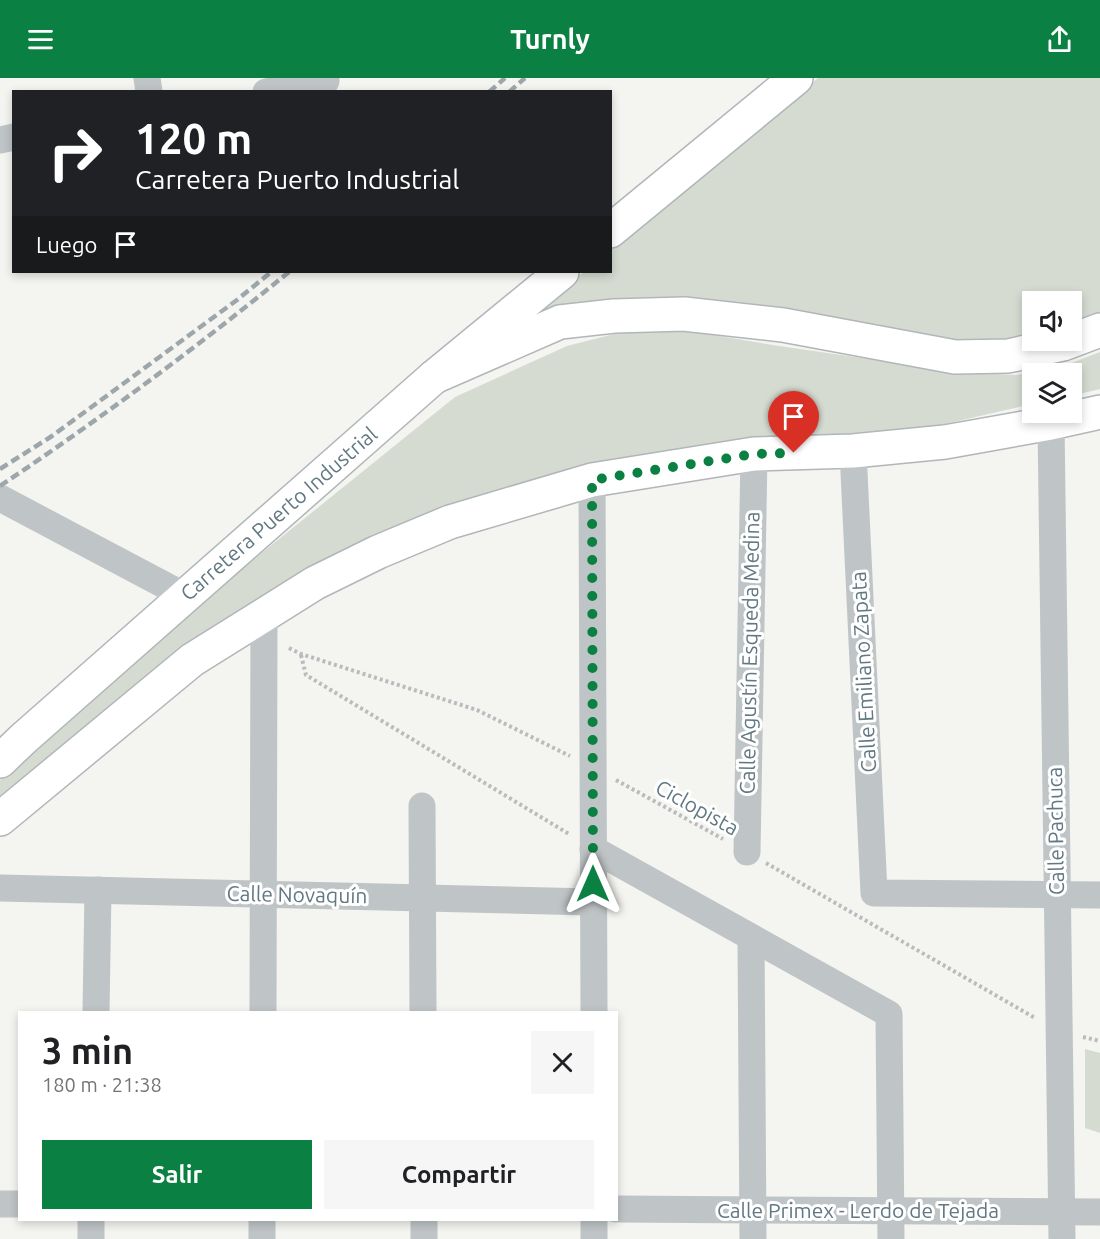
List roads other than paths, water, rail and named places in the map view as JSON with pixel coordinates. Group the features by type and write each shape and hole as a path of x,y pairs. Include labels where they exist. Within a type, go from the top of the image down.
{"main road":[{"path":"612,229 796,78"},
{"name":"Carretera Puerto Industrial","path":"0,761 434,377 561,273"},
{"path":"434,377 560,322 614,316 684,314 783,325 955,357 1008,356 1063,344 1100,330"},
{"path":"1082,416 1100,412"},
{"path":"0,819 192,660 264,625 315,583 399,543 450,522 592,480 754,454 853,451 945,442 1051,423"}],"street":[{"path":"275,90 325,79"},
{"name":"Calle Pachuca","path":"1051,423 1062,1239"},
{"name":"Calle Emiliano Zapata","path":"853,451 874,893 1057,895"},
{"name":"Calle Agustín Esqueda Medina","path":"747,852 754,454"},
{"path":"592,480 594,1011"},
{"path":"0,498 185,596"},
{"path":"263,1011 264,625"},
{"path":"422,806 423,1011"},
{"path":"593,849 889,1014 891,1239"},
{"name":"Calle Novaquín","path":"0,888 593,902"},
{"path":"96,1011 98,890"},
{"path":"1057,895 1100,895"},
{"path":"751,938 753,1239"},
{"path":"0,1204 18,1204"},
{"name":"Calle Primex - Lerdo de Tejada","path":"618,1209 1100,1212"},
{"path":"91,1221 91,1239"},
{"path":"262,1221 262,1239"},
{"path":"424,1221 424,1239"},
{"path":"594,1221 594,1239"}],"railway":[{"path":"491,90 505,78"},
{"path":"511,90 525,78"},
{"path":"0,469 52,436 237,300 270,273"},
{"path":"0,486 147,382 288,273"}]}
